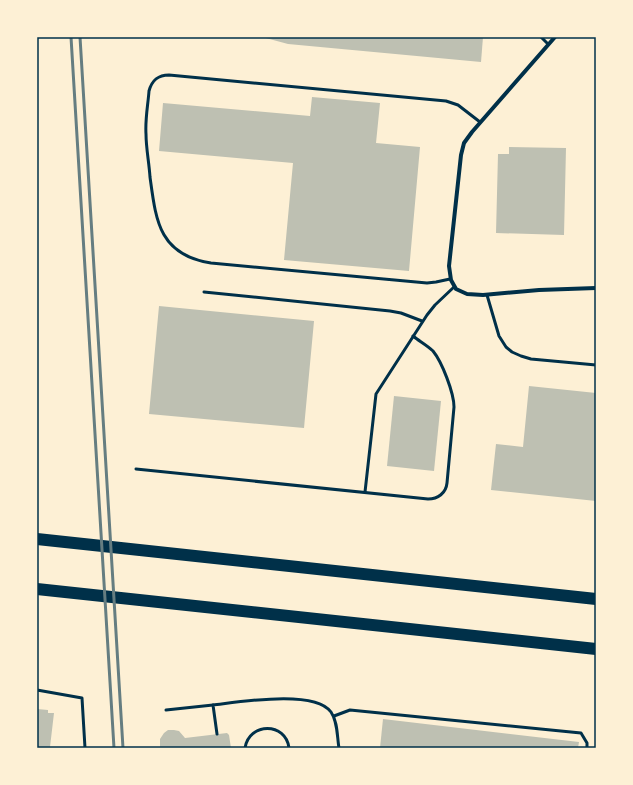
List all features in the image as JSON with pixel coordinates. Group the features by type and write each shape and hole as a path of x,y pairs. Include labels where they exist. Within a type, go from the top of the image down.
{"highway":[{"path":"37,539 596,599"},
{"path":"37,589 596,649"}],"street":[{"path":"555,37 480,122 464,143 461,155 449,266 450,279 454,287 467,294 487,295 539,290 596,288"}],"lane":[{"path":"541,37 548,44"},
{"path":"450,279 427,283 219,264 200,262 181,253 166,238 160,229 155,214 146,134 149,90 151,84 156,78 162,75 169,75 430,99 455,103 480,122"},
{"path":"366,492 376,394 430,310 454,287"},
{"path":"204,292 390,311 401,313 422,321"},
{"path":"487,295 499,336 506,347 512,352 531,359 596,365"},
{"path":"136,469 431,499 441,495 447,486 454,397 435,354 430,348 413,336"},
{"path":"37,690 82,698 85,748"},
{"path":"166,710 277,699 312,701 325,706 334,716 339,748"},
{"path":"213,705 217,734"},
{"path":"334,716 350,710 581,733 587,743 587,748"},
{"path":"245,748 252,735 259,730 266,728 275,730 284,735 289,748"}],"building":[{"path":"262,37 483,37 481,62 288,44"},
{"path":"312,97 380,103 376,143 420,147 409,271 284,260 293,163 159,151 163,103 310,116"},
{"path":"509,147 566,148 564,235 496,233 498,154 509,154"},
{"path":"159,306 314,321 304,428 149,414"},
{"path":"529,386 596,393 596,501 491,490 496,444 523,447"},
{"path":"394,396 441,401 434,471 387,466"},
{"path":"37,709 48,710 48,713 54,713 50,747 37,748"},
{"path":"383,719 579,742 578,748 380,748"},
{"path":"168,730 179,731 185,738 227,733 229,735 231,748 160,748 160,739"}],"railway":[{"path":"71,37 114,748"},
{"path":"80,37 123,748"}]}
